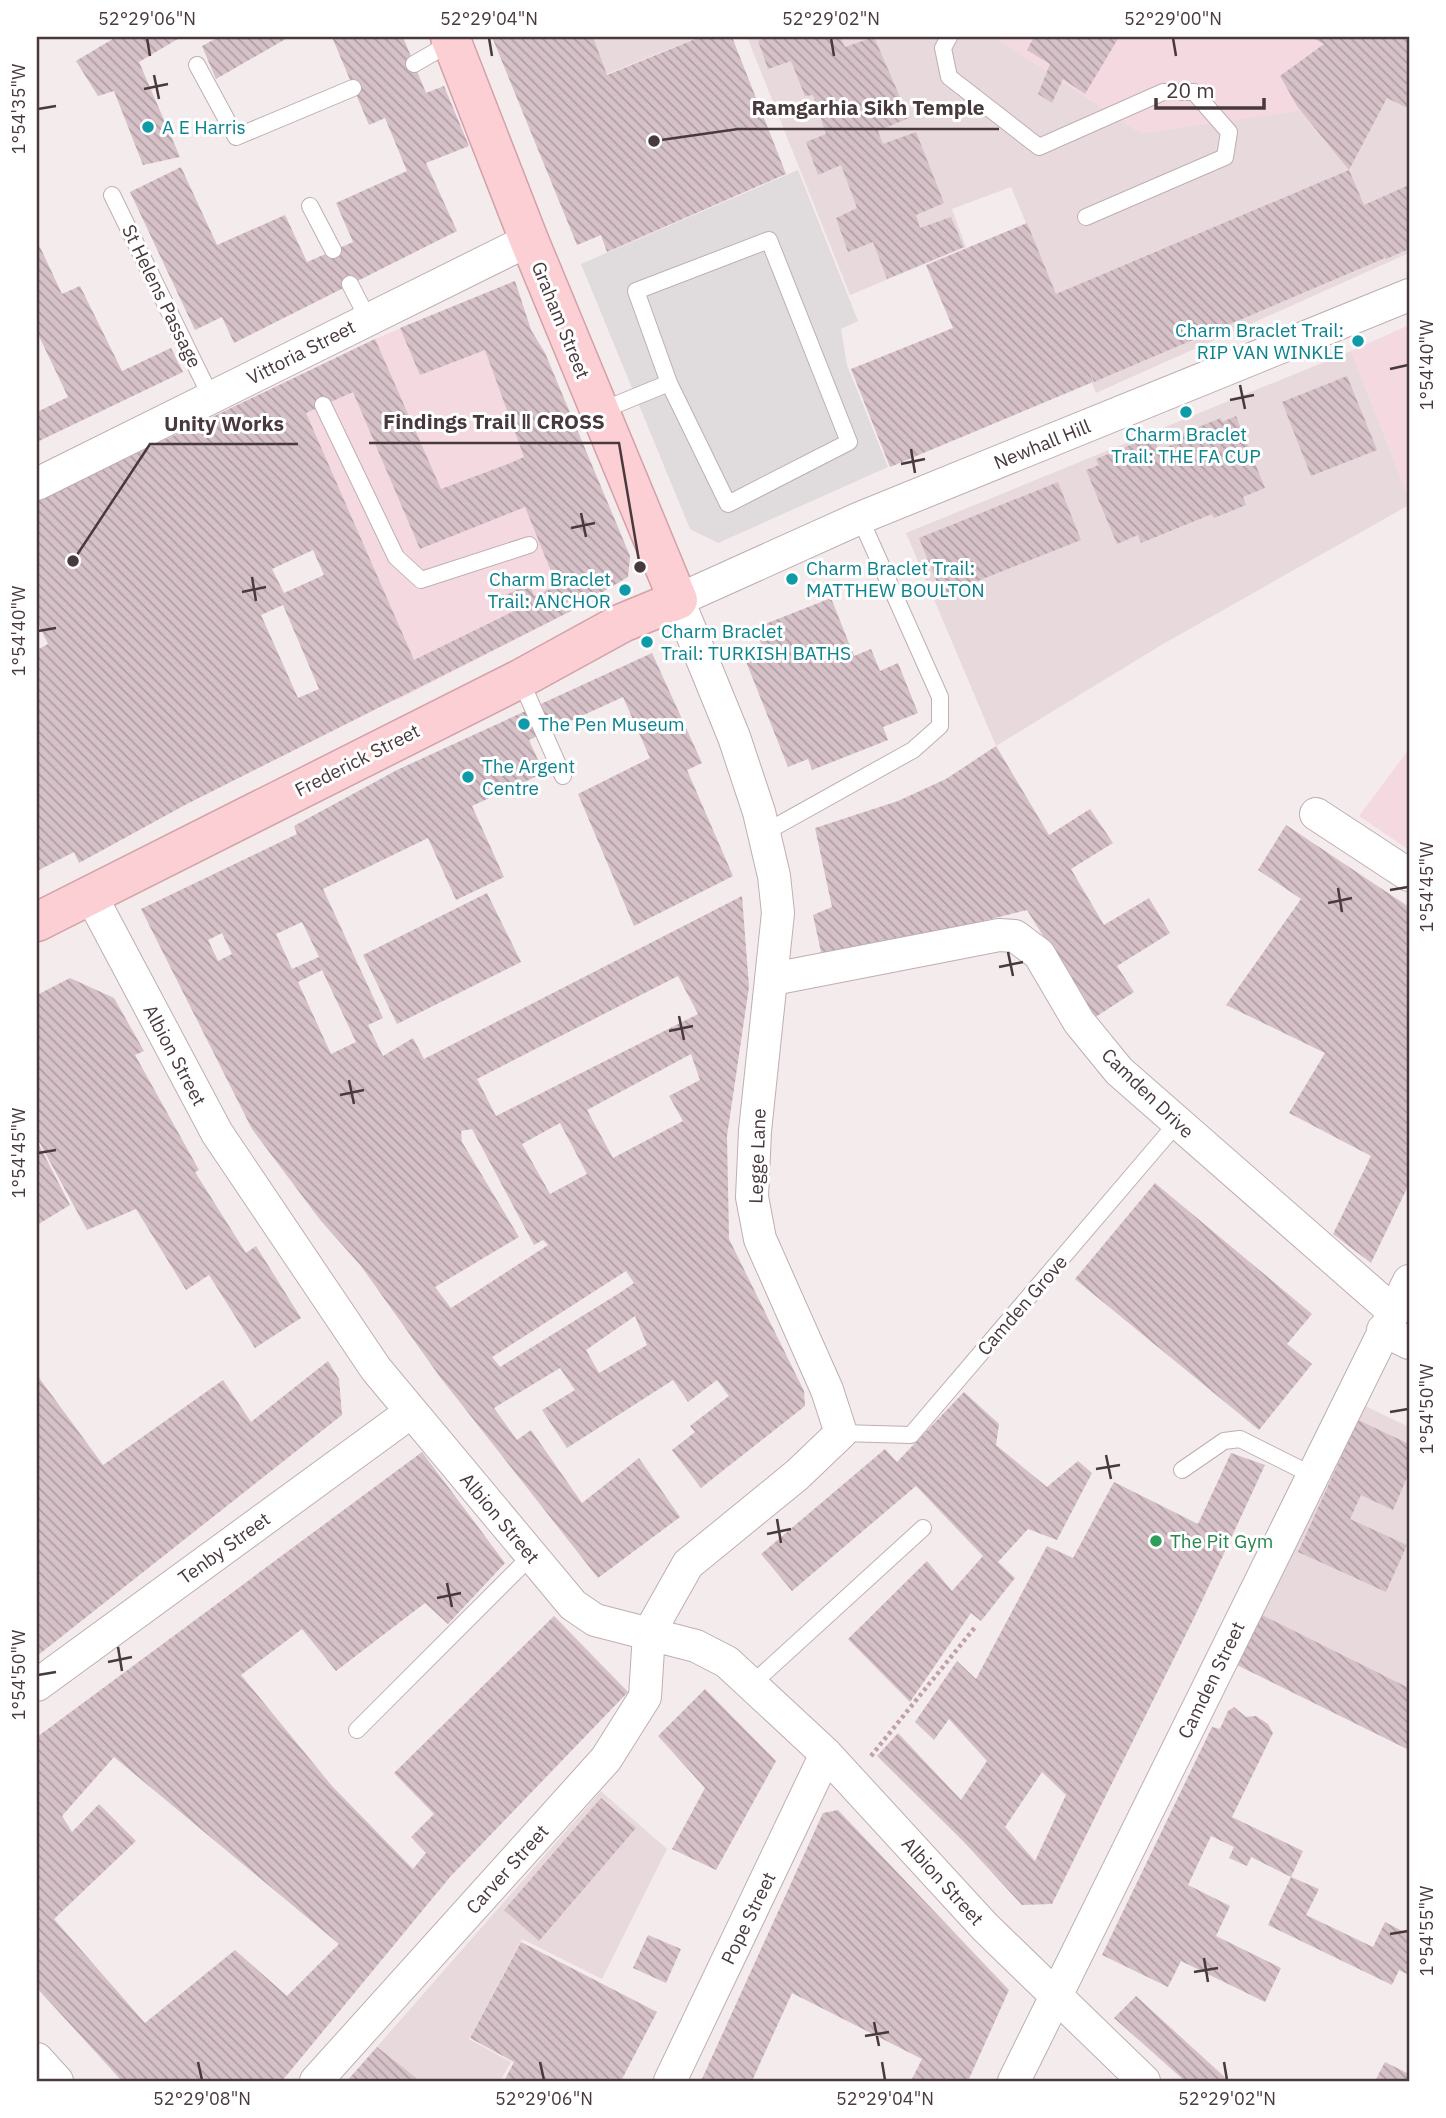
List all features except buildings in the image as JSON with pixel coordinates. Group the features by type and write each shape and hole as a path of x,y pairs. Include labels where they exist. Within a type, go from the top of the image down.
{"street":[{"name":"Graham Street","path":"451,40 598,412 678,600"},
{"name":"Vittoria Street","path":"37,484 211,397 302,363 368,319 529,240"},
{"name":"Newhall Hill","path":"678,600 860,518 1409,295"},
{"name":"Frederick Street","path":"37,922 520,679 622,623 678,600"},
{"name":"Legge Lane","path":"678,600 734,737 764,833 774,876 778,913 755,1131 752,1197 761,1239 827,1390 841,1433"},
{"path":"1316,814 1409,875"},
{"name":"Albion Street","path":"90,894 217,1133 376,1369 573,1605 595,1620 696,1646 727,1662 826,1754 985,1927 1056,1995 1096,2038 1144,2081"},
{"name":"Camden Drive","path":"773,979 999,934 1016,936 1039,954 1079,1022 1119,1070 1395,1328"},
{"name":"Camden Street","path":"1014,2081 1312,1475 1395,1328 1409,1281"},
{"name":"Tenby Street","path":"37,1685 411,1412"},
{"path":"649,1633 688,1564 797,1475 841,1433"},
{"name":"Carver Street","path":"316,2081 606,1759 645,1698 649,1633"},
{"name":"Pope Street","path":"670,2081 826,1754"},
{"path":"37,2059 57,2081"}],"lane":[{"path":"949,37 943,48 949,78 1039,147 1163,92 1194,92 1228,132 1225,157 1086,217"},
{"path":"414,64 451,40"},
{"path":"197,65 236,137 353,88"},
{"name":"St Helens Passage","path":"112,195 211,397"},
{"path":"310,206 333,250"},
{"path":"769,240 849,442 729,504 669,383 636,291 769,240"},
{"path":"350,284 368,319"},
{"path":"598,412 669,383"},
{"path":"323,405 396,556 421,580 529,545"},
{"path":"764,833 913,750 940,726 940,697 860,518"},
{"path":"520,679 563,776"},
{"name":"Camden Grove","path":"841,1433 911,1435 1177,1123"},
{"path":"1182,1470 1224,1441 1240,1439 1312,1475"},
{"path":"752,1684 923,1528"},
{"path":"357,1730 531,1555"}],"path":[{"path":"851,1780 976,1626"}],"shaded area":[{"path":"492,37 699,37 522,108"},
{"path":"747,37 995,37 1141,133 1387,98 1409,109 1409,253 1096,393 1011,187 952,209 966,247 850,295"},
{"path":"995,37 1409,37 1409,51 1349,170 1302,111 1141,133"},
{"path":"798,170 858,321 841,329 847,365 888,467 718,543 690,529 581,264"},
{"path":"515,281 531,330 545,353 630,556 628,577 567,613 397,700 262,394 375,339"},
{"path":"1409,325 1409,498 1351,351"},
{"path":"1351,351 1409,498 1409,505 1163,644 996,746 906,533"},
{"path":"1409,749 1409,850 1359,816"},
{"path":"1363,1405 1409,1427 1409,1750 1237,1665"},
{"path":"601,1791 667,1849 602,1979 522,1939 469,2039 511,2062 500,2081 347,2081"}],"place":[{"name":"A E Harris","path":"148,127"},
{"name":"Ramgarhia Sikh Temple","path":"654,141"},
{"name":"Charm Braclet Trail: RIP VAN WINKLE","path":"1358,341"},
{"name":"Charm Braclet Trail: THE FA CUP","path":"1186,412"},
{"name":"Unity Works","path":"73,561"},
{"name":"Findings Trail ‖ CROSS","path":"640,567"},
{"name":"Charm Braclet Trail: MATTHEW BOULTON","path":"792,579"},
{"name":"Charm Braclet Trail: ANCHOR","path":"625,590"},
{"name":"Charm Braclet Trail: TURKISH BATHS","path":"647,642"},
{"name":"The Pen Museum","path":"524,724"},
{"name":"The Argent Centre","path":"468,777"},
{"name":"The Pit Gym","path":"1156,1541"}]}
